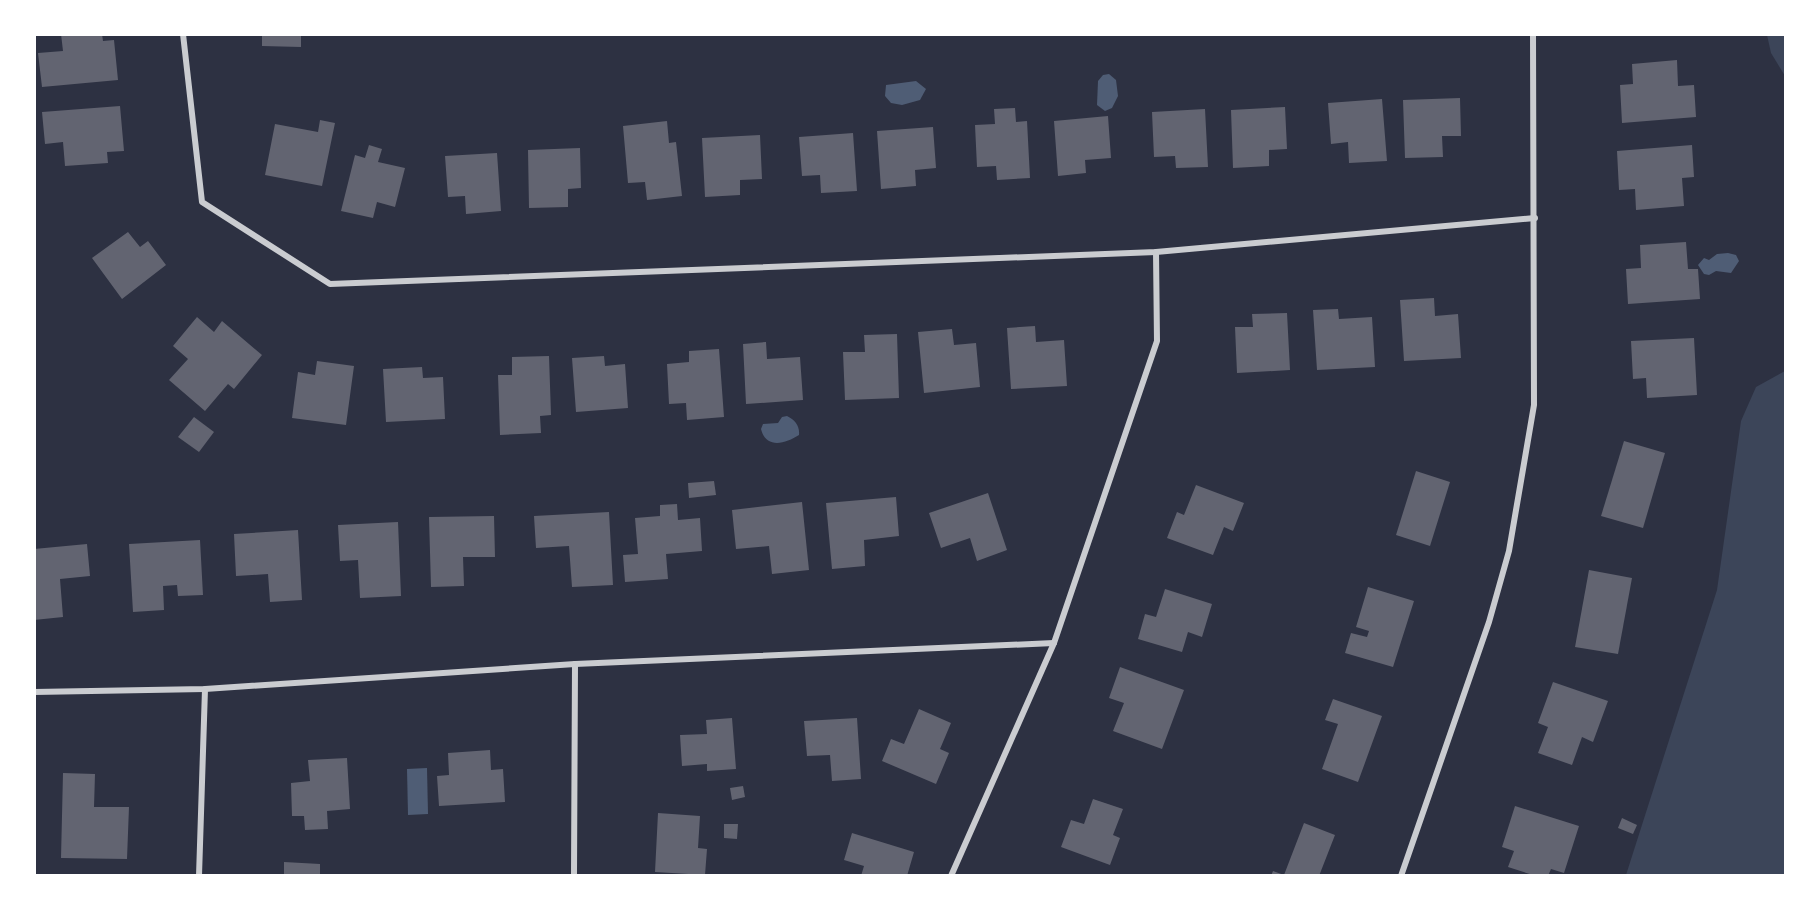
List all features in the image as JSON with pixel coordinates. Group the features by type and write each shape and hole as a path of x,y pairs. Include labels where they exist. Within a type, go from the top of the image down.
{"street":[{"path":"183,34 202,202 330,284 1156,252 1535,218"},
{"path":"1401,876 1489,622 1509,551 1534,405 1533,34"},
{"path":"951,876 1054,643 1157,341 1156,252"},
{"path":"34,692 205,689 575,664 1054,643"},
{"path":"574,876 575,664"},
{"path":"199,876 205,689"}],"shaded area":[{"path":"1767,35 1785,35 1785,76 1771,53"},
{"path":"1109,74 1116,80 1118,96 1112,108 1105,111 1097,105 1098,81 1103,75"},
{"path":"916,81 926,89 920,100 902,105 891,103 885,96 886,85"},
{"path":"1717,254 1736,255 1739,261 1731,273 1716,271 1709,275 1704,274 1698,265 1704,258 1709,260"},
{"path":"1785,371 1785,875 1626,875 1717,590 1741,421 1756,387"},
{"path":"787,416 796,424 799,435 788,441 777,443 767,440 761,429 763,424 778,423 782,417"},
{"path":"427,768 428,814 408,815 407,769"}],"building":[{"path":"61,34 102,34 103,41 114,40 118,80 42,87 38,53 63,51"},
{"path":"262,34 301,34 301,47 262,46"},
{"path":"1677,60 1678,86 1694,85 1696,117 1622,123 1620,85 1633,84 1632,64"},
{"path":"1460,98 1461,136 1442,136 1443,157 1405,158 1403,100"},
{"path":"1382,99 1387,161 1349,163 1348,142 1331,144 1328,103"},
{"path":"120,106 124,151 107,152 108,163 65,166 63,142 45,144 42,112"},
{"path":"1285,107 1287,149 1269,150 1269,166 1233,168 1231,110"},
{"path":"1015,108 1016,122 1027,121 1030,178 997,180 996,166 977,167 975,125 995,124 994,109"},
{"path":"1205,109 1208,167 1176,168 1175,156 1154,157 1152,112"},
{"path":"1108,116 1111,158 1085,160 1086,173 1058,176 1054,121"},
{"path":"320,120 335,123 322,186 265,175 275,124 318,132"},
{"path":"667,121 669,143 676,142 682,196 647,200 645,182 628,183 623,126"},
{"path":"933,127 936,168 915,170 916,186 881,189 877,131"},
{"path":"853,133 857,191 821,193 820,175 802,176 799,137"},
{"path":"760,135 762,179 740,180 740,195 705,197 702,138"},
{"path":"369,145 382,149 378,162 405,168 395,207 377,202 373,218 341,211 355,155 365,158"},
{"path":"1692,145 1694,177 1682,178 1684,206 1636,210 1635,189 1619,190 1617,151"},
{"path":"580,148 581,188 568,189 568,207 529,208 528,150"},
{"path":"497,153 501,211 466,214 465,196 448,197 445,156"},
{"path":"128,232 140,247 148,241 166,265 122,299 92,258"},
{"path":"1686,242 1688,269 1698,269 1700,299 1628,304 1626,269 1641,268 1640,245"},
{"path":"1434,298 1435,316 1458,314 1461,358 1404,361 1400,300"},
{"path":"1338,309 1339,319 1372,317 1375,367 1317,370 1313,310"},
{"path":"1287,313 1290,370 1237,373 1235,327 1253,327 1252,314"},
{"path":"197,317 214,332 222,321 262,355 234,389 228,384 205,411 169,380 188,359 173,346"},
{"path":"1035,326 1036,342 1064,340 1067,386 1011,389 1007,328"},
{"path":"952,329 954,345 976,343 980,387 924,393 918,332"},
{"path":"897,334 899,398 845,400 843,352 865,352 864,335"},
{"path":"1694,338 1697,395 1647,398 1646,378 1633,379 1631,341"},
{"path":"766,342 767,359 800,357 803,400 746,404 743,344"},
{"path":"719,349 724,417 687,420 686,403 669,404 667,364 689,362 689,351"},
{"path":"549,356 551,415 540,416 541,433 500,435 498,375 512,375 512,357"},
{"path":"604,356 605,366 625,364 628,408 576,412 572,358"},
{"path":"317,361 354,366 346,425 292,418 298,372 315,375"},
{"path":"422,367 423,378 443,377 445,419 386,422 383,369"},
{"path":"194,417 214,432 199,452 178,437"},
{"path":"1624,441 1665,453 1643,528 1601,516"},
{"path":"1416,471 1450,482 1430,546 1396,535"},
{"path":"714,481 716,495 689,498 688,483"},
{"path":"1196,485 1244,503 1233,531 1224,527 1213,555 1167,538 1177,512 1184,515"},
{"path":"988,493 1007,550 977,561 970,538 941,548 929,513"},
{"path":"896,497 899,536 864,540 865,566 832,569 826,503"},
{"path":"802,502 809,570 772,574 769,546 736,549 732,510"},
{"path":"677,504 678,520 700,518 702,551 666,554 668,579 625,582 623,555 638,554 635,518 660,516 660,505"},
{"path":"609,512 613,585 572,587 569,546 536,548 534,516"},
{"path":"494,516 495,557 463,557 464,586 431,587 429,517"},
{"path":"398,522 401,596 360,598 358,560 340,561 338,525"},
{"path":"298,530 302,600 270,602 268,574 236,576 234,534"},
{"path":"200,540 203,595 178,596 177,585 163,586 164,610 133,612 129,544"},
{"path":"87,544 90,576 60,579 63,617 34,620 34,549"},
{"path":"1589,570 1632,578 1618,654 1575,647"},
{"path":"1368,587 1414,601 1393,667 1345,653 1351,633 1367,637 1369,631 1356,627"},
{"path":"1165,589 1212,604 1202,637 1188,632 1182,652 1138,639 1145,614 1156,617"},
{"path":"1120,667 1184,690 1162,749 1113,731 1124,703 1109,698"},
{"path":"1553,682 1608,701 1593,742 1582,737 1572,765 1538,753 1548,727 1538,723"},
{"path":"1333,699 1382,716 1358,782 1322,769 1338,724 1325,720"},
{"path":"919,709 951,723 940,749 949,753 936,784 882,761 891,739 904,744"},
{"path":"732,718 736,769 707,771 707,764 682,766 680,735 707,734 706,720"},
{"path":"857,718 861,779 832,781 830,755 807,756 804,721"},
{"path":"490,750 491,770 503,769 505,802 439,806 437,776 449,775 448,753"},
{"path":"347,758 350,809 327,811 328,829 305,830 304,816 292,816 291,783 310,781 308,760"},
{"path":"63,773 95,774 94,807 129,807 127,859 61,858"},
{"path":"743,786 745,797 732,800 730,788"},
{"path":"1093,799 1123,809 1113,835 1120,838 1110,865 1061,847 1071,820 1084,824"},
{"path":"1515,806 1579,826 1564,873 1551,869 1548,876 1536,876 1508,867 1514,851 1502,847"},
{"path":"658,813 700,816 698,848 707,849 705,875 655,872"},
{"path":"1622,818 1637,825 1633,834 1618,828"},
{"path":"1304,823 1335,835 1319,876 1271,876 1273,871 1284,875"},
{"path":"724,824 738,824 737,839 724,838"},
{"path":"852,833 914,852 907,876 861,876 864,866 844,860"},
{"path":"284,862 320,864 320,876 284,876"}]}
